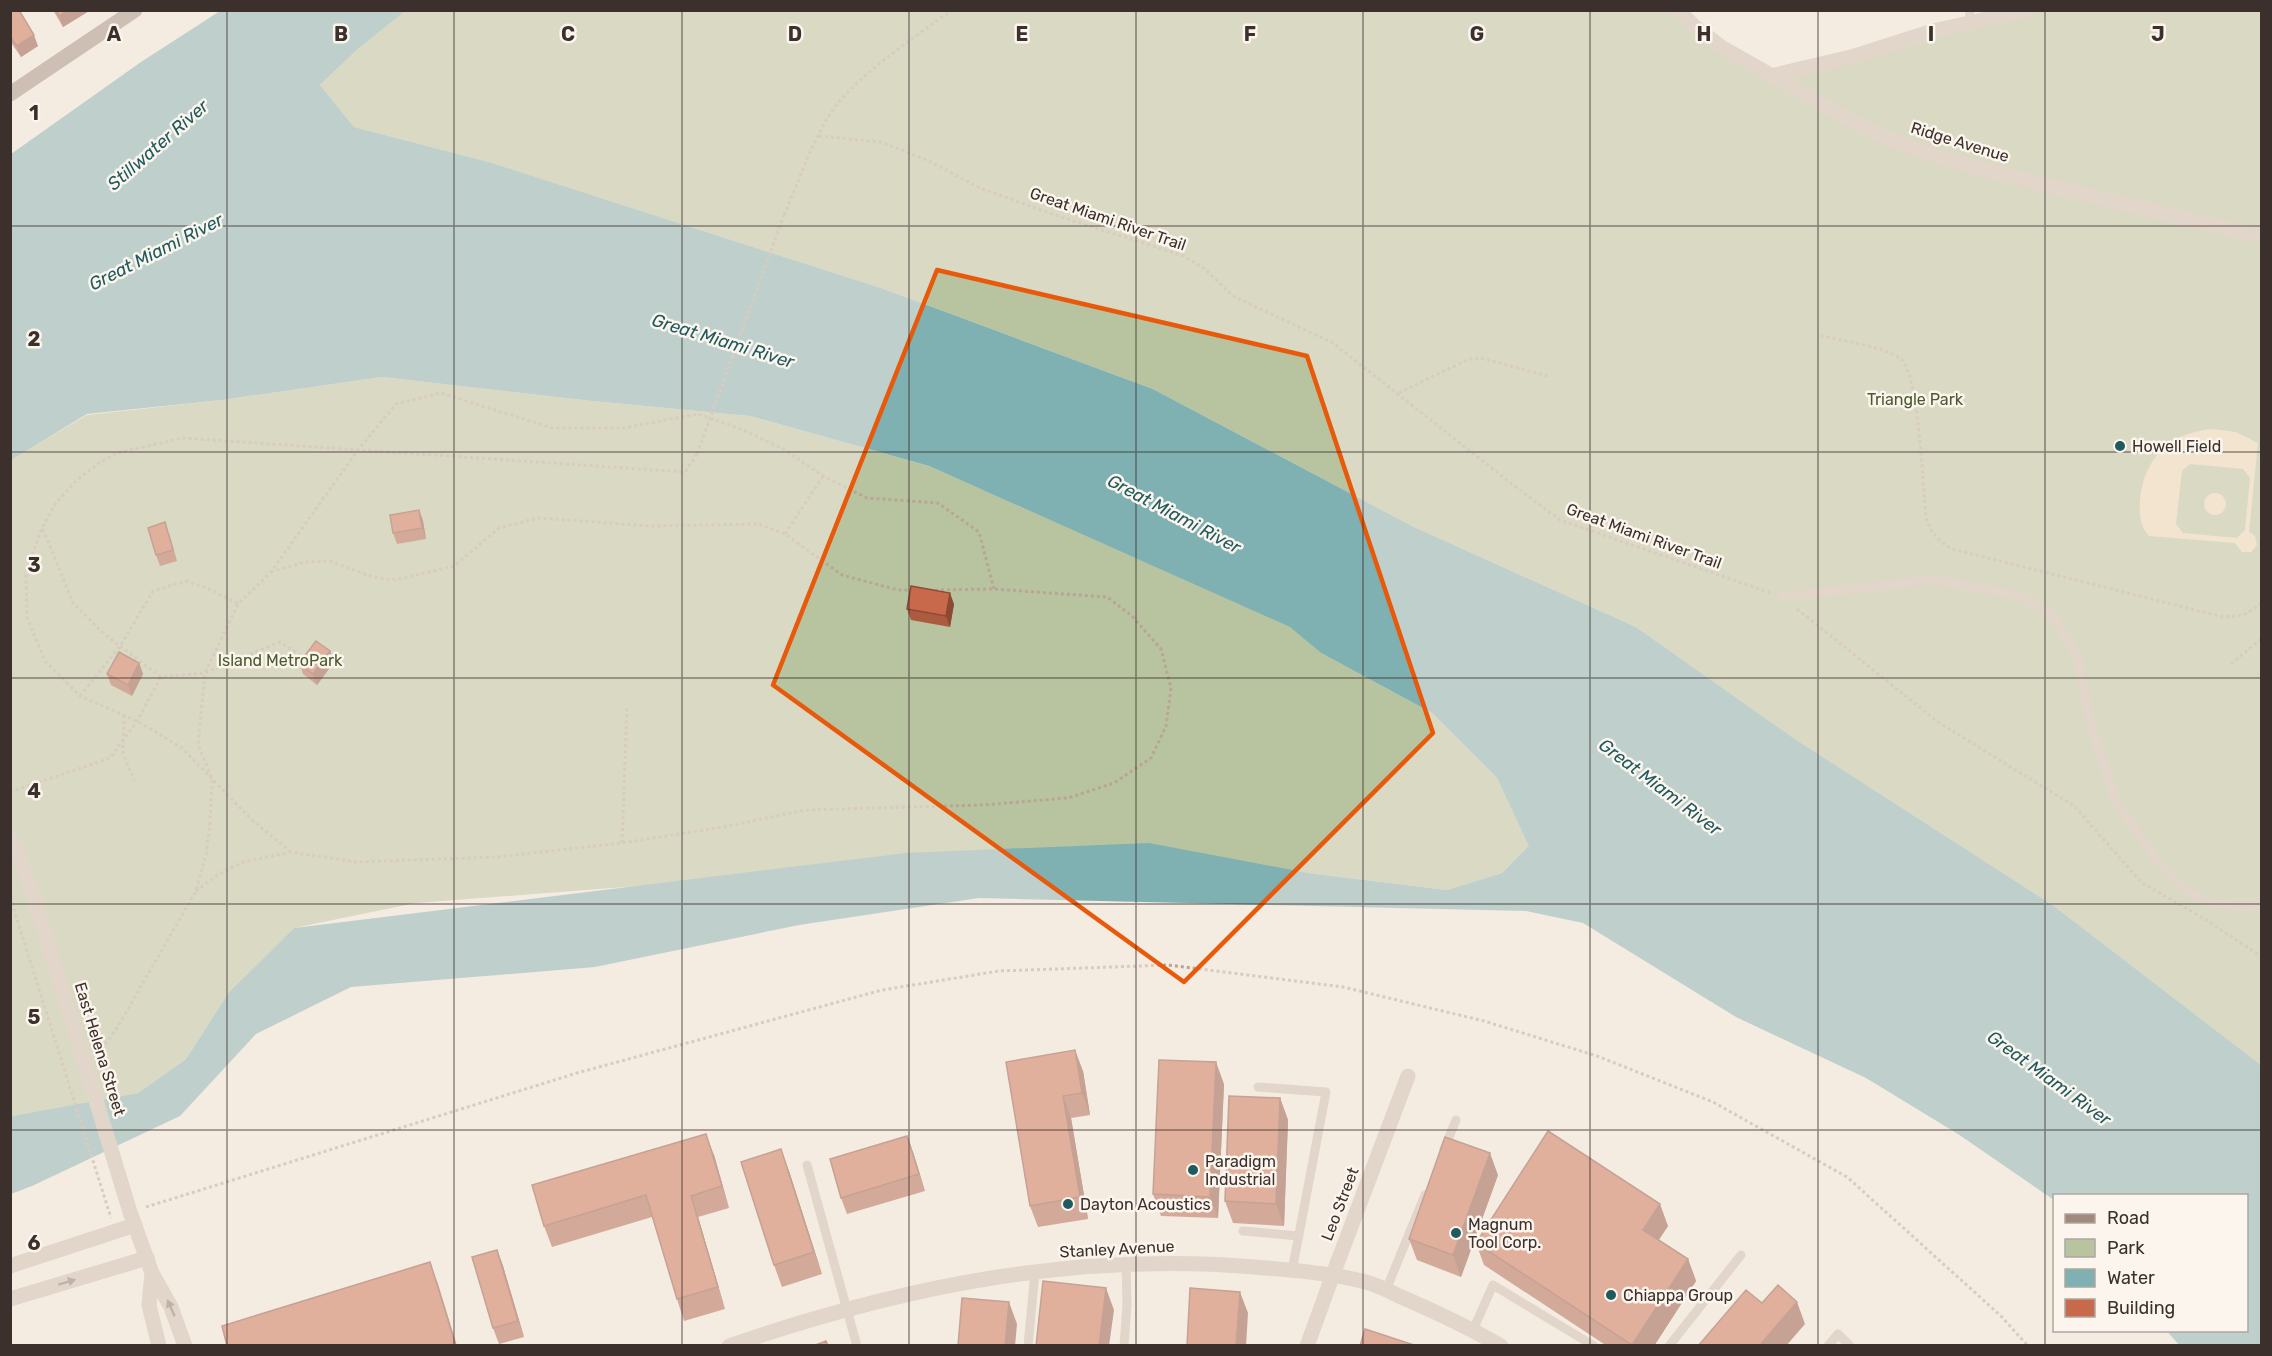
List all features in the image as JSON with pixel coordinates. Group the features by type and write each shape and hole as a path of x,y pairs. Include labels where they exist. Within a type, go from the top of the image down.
{"main road":[{"path":"10,94 117,16 135,10"}],"street":[{"name":"Ridge Avenue","path":"1678,10 1694,27 1721,47 1771,76 1863,127 1938,157 2262,237"},
{"path":"1771,76 1855,56 1970,17 2027,10"},
{"name":"East Helena Street","path":"10,837 17,850 38,910 131,1213 149,1265 171,1307 185,1346"},
{"name":"Leo Street","path":"1306,1346 1408,1076"},
{"path":"10,1266 131,1213"},
{"name":"Stanley Avenue","path":"729,1346 759,1341 847,1308 943,1285 1035,1272 1126,1264 1221,1264 1292,1270 1367,1282 1473,1330 1501,1346"},
{"path":"10,1299 149,1265"},
{"name":"East Helena Street","path":"149,1265 149,1305 159,1346"}],"lane":[{"path":"1782,597 1935,580 2021,596 2053,616 2078,658 2091,726 2116,802 2160,864 2181,886 2205,902 2242,907 2262,905"},
{"path":"1258,1087 1326,1092 1292,1270"},
{"path":"1438,1163 1456,1120"},
{"path":"807,1165 857,1346"},
{"path":"1386,1290 1430,1184"},
{"path":"1243,1231 1299,1236"},
{"path":"1669,1346 1741,1255"},
{"path":"1124,1346 1127,1305 1126,1264"},
{"path":"1028,1346 1035,1272"},
{"path":"1473,1330 1493,1285 1594,1346"},
{"path":"1827,1346 1838,1334 1850,1346"}],"path":[{"path":"291,852 252,820 182,748 137,721 80,696 45,660 27,617 26,572 42,528 56,503 76,481 96,465 117,453 183,438 684,472 697,454 784,214 819,136 835,107 892,54 951,10"},
{"name":"Great Miami River Trail","path":"819,136 881,142 929,161 980,188 1058,216 1184,256 1205,268 1233,296 1333,343 1560,520 1782,597 1938,722 2074,806 2142,883 2203,918 2262,957"},
{"path":"1821,336 1893,354 1906,364 1913,389 1926,518 1934,535 1952,549 2223,617 2244,615 2262,603"},
{"path":"1398,394 1469,359 1482,358 1548,376"},
{"path":"87,1070 117,1028 196,891 206,854 212,779 198,744 205,673 237,604 271,572 358,450 396,404 441,393 552,428 623,428 698,414 741,429 785,450 823,476 867,498 938,503 979,532 994,589"},
{"path":"785,534 823,476"},
{"path":"196,891 219,874 243,862 291,852 357,862 495,856 622,843 723,827 805,810 983,805 1068,798 1113,783 1150,758 1166,726 1172,688 1161,649 1132,615 1107,597 994,589 898,590 842,575 785,534 759,524 650,526 538,518 499,528 453,566 409,577 390,580 370,576 330,561 305,562 271,572"},
{"path":"42,528 73,603 104,634 161,677 205,673 280,642 305,658"},
{"path":"80,696 121,645 153,591 186,581 212,590 237,604"},
{"path":"2231,664 2262,638"},
{"path":"10,792 110,758 137,721 161,677"},
{"path":"622,843 627,706"},
{"path":"124,716 123,753 135,780"},
{"path":"10,897 111,1220"},
{"path":"131,1213 577,1073 882,990 999,971 1168,965 1343,987 1484,1021 1597,1056 1713,1102 1847,1177 2001,1316 2028,1346"}],"highlighted area":[{"path":"937,270 1307,356 1433,733 1184,982 773,685"}],"green space":[{"name":"Triangle Park","path":"405,10 1678,10 1771,76 2028,11 2261,11 2261,1065 2054,906 1795,739 1636,627 1414,527 1153,389 881,288 489,162 354,127 320,85 359,48"},
{"name":"Island MetroPark","path":"382,377 750,416 929,466 1291,627 1321,653 1432,713 1497,778 1530,846 1502,873 1447,890 1308,873 904,853 664,884 416,903 294,928 229,992 186,1059 138,1093 11,1116 10,460 87,415 222,400"}],"sand":[{"path":"2213,429 2236,432 2258,443 2249,532 2255,536 2257,545 2251,552 2242,552 2235,543 2149,536 2142,524 2140,500 2147,471 2154,459 2172,441 2198,431","holes":["2190,464 2243,469 2250,478 2245,530 2237,538 2183,533 2176,524 2182,471"]},
{"path":"2215,493 2223,496 2226,504 2223,512 2215,515 2207,512 2204,504 2207,496"}],"water":[{"path":"220,11 405,11 359,48 320,85 354,127 489,162 881,288 1153,389 1414,527 1636,627 1795,739 2054,906 2261,1065 2261,1345 2179,1345 2168,1332 2248,1332 2248,1194 2053,1194 2053,1199 1958,1134 1866,1078 1736,1017 1583,923 1526,911 979,898 799,925 595,967 351,987 256,1034 180,1116 11,1194 11,1116 138,1093 186,1059 229,992 294,928 904,853 1149,843 1308,873 1447,890 1502,873 1529,846 1497,778 1432,713 1321,653 1290,627 929,466 750,416 382,377 222,400 87,414 11,460 11,154 141,62"}],"building":[{"path":"10,10 19,10 34,35 17,46 10,36"},
{"path":"56,10 68,10 59,16"},
{"path":"419,510 422,528 393,533 390,515"},
{"path":"165,522 173,550 156,555 148,528"},
{"path":"911,586 950,593 946,616 907,609"},
{"path":"316,641 330,651 313,674 299,663"},
{"path":"119,652 139,663 128,685 107,674"},
{"path":"1075,1050 1082,1093 1063,1096 1080,1197 1030,1206 1006,1062"},
{"path":"1159,1060 1216,1062 1210,1197 1153,1194"},
{"path":"1229,1096 1280,1098 1276,1204 1225,1201"},
{"path":"1548,1131 1660,1204 1643,1230 1688,1259 1632,1345 1476,1243"},
{"path":"706,1134 722,1186 691,1196 718,1287 677,1299 646,1195 544,1226 532,1185"},
{"path":"907,1136 919,1174 841,1198 830,1159"},
{"path":"1445,1137 1490,1153 1453,1255 1409,1239"},
{"path":"781,1149 814,1252 774,1265 741,1162"},
{"path":"497,1250 518,1321 493,1328 472,1257"},
{"path":"430,1262 456,1346 227,1346 222,1326"},
{"path":"1043,1281 1106,1288 1099,1346 1036,1346"},
{"path":"1778,1285 1797,1302 1759,1346 1698,1346 1746,1290 1762,1303"},
{"path":"1190,1288 1240,1292 1236,1346 1187,1346"},
{"path":"962,1298 1009,1302 1005,1346 958,1346"},
{"path":"1365,1329 1417,1346 1360,1346"},
{"path":"826,1341 828,1346 813,1346"}],"place":[{"name":"Howell Field","path":"2120,446"},
{"name":"Paradigm Industrial","path":"1193,1170"},
{"name":"Dayton Acoustics","path":"1068,1204"},
{"name":"Magnum Tool Corp.","path":"1456,1233"},
{"name":"Chiappa Group","path":"1611,1295"}],"water label":[{"name":"Stillwater River","path":"158,145"},
{"name":"Great Miami River","path":"156,252"},
{"name":"Great Miami River","path":"723,341"},
{"name":"Great Miami River","path":"1174,514"},
{"name":"Great Miami River","path":"1660,787"},
{"name":"Great Miami River","path":"2049,1078"}]}
